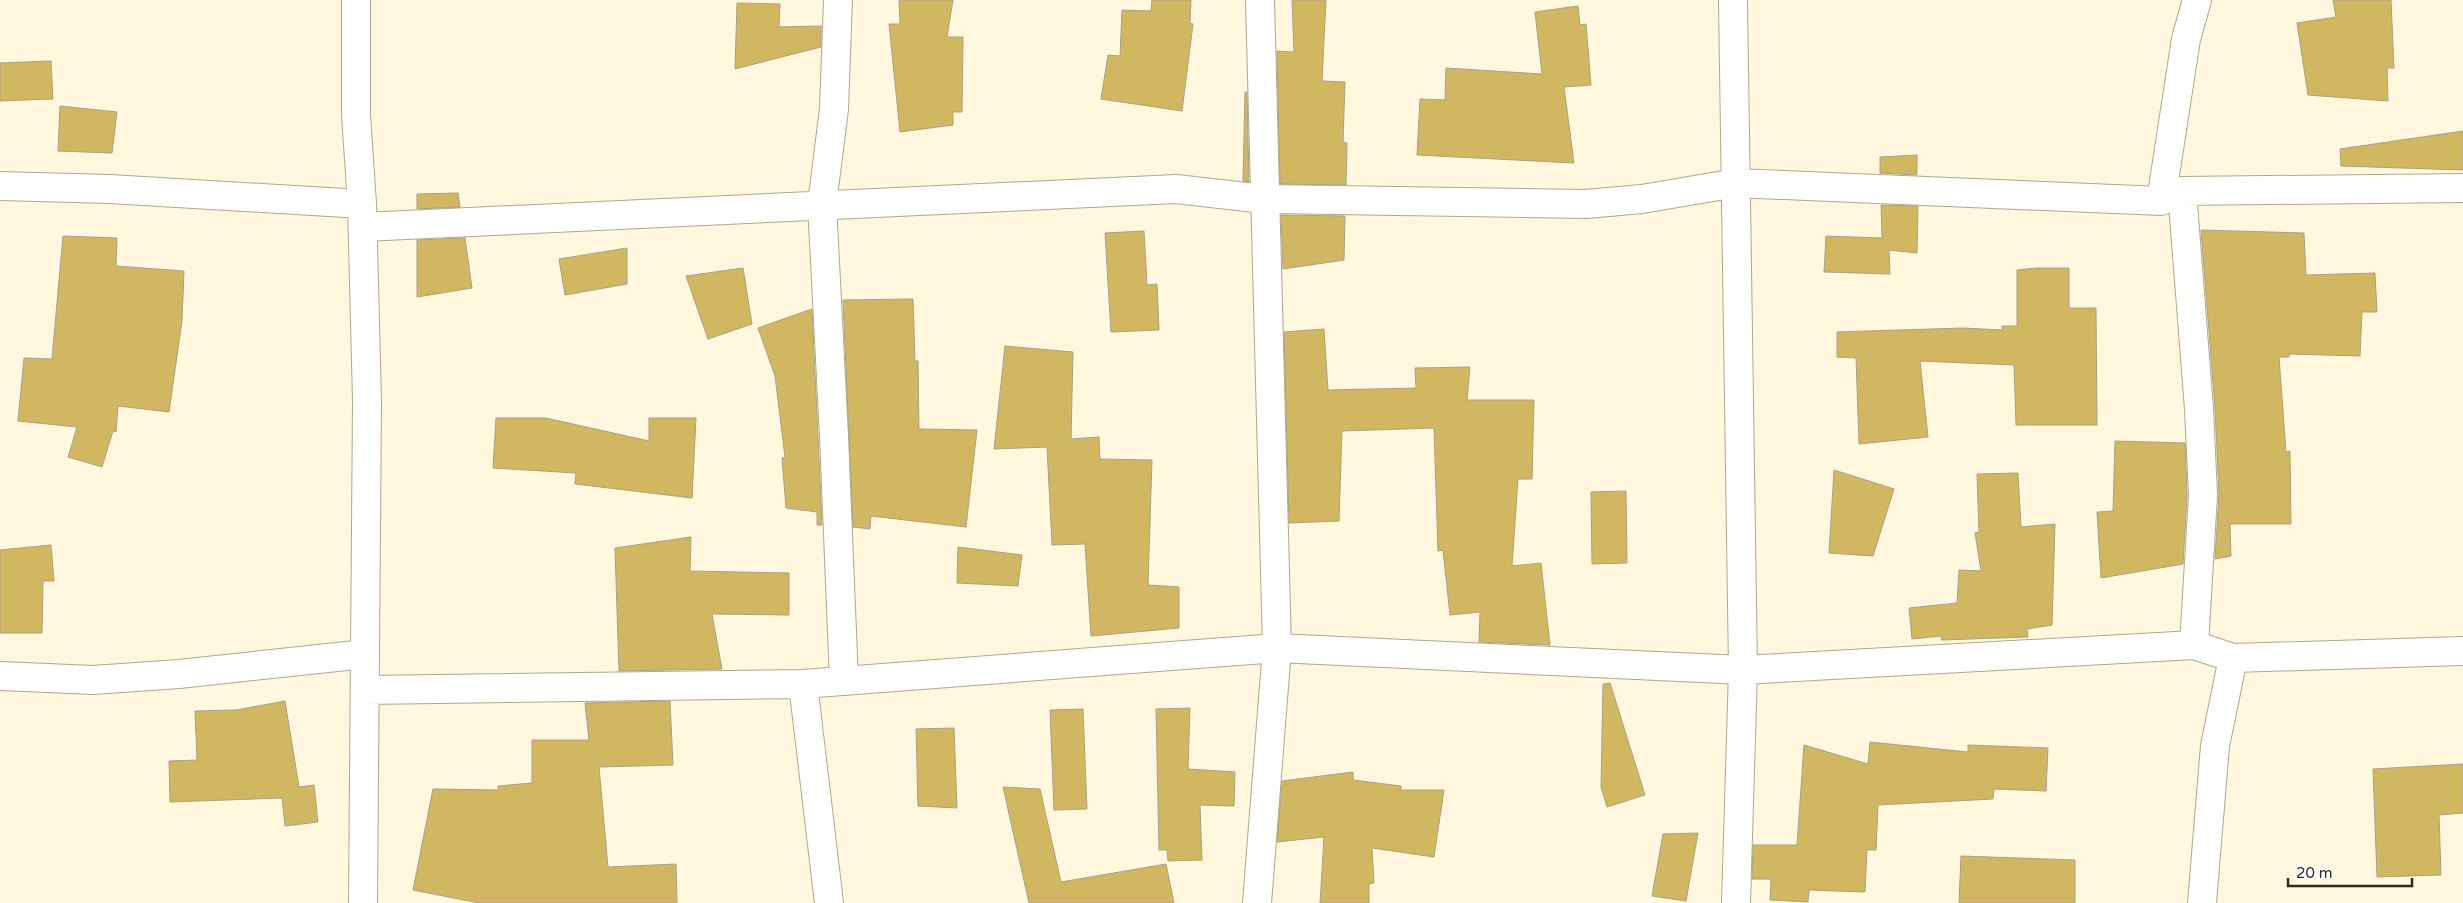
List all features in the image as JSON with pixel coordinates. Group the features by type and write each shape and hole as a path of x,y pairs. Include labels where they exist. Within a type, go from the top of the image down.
{"street":[{"path":"356,0 356,115 362,216 367,400 363,903"},
{"path":"838,0 834,109 822,204 844,681"},
{"path":"1258,903 1277,648 1260,0"},
{"path":"1733,0 1743,670 1736,903"},
{"path":"2194,645 2202,496 2199,410 2172,196 2186,39 2197,0"},
{"path":"0,186 110,189 362,216 606,215 744,211 822,204 1176,189 1264,199 1586,204 1642,199 1736,183 2172,196 2463,188"},
{"path":"365,690 803,684 1277,648 1743,670 2194,645 2234,658 2463,651"},
{"path":"0,676 93,680 179,674 365,654"},
{"path":"2202,903 2215,746 2234,658"},
{"path":"803,684 829,903"}],"building":[{"path":"899,0 953,0 947,37 963,37 962,112 953,112 953,125 900,132 889,24 900,24"},
{"path":"1152,0 1191,0 1190,23 1193,24 1182,111 1101,99 1108,55 1120,56 1122,10 1151,11"},
{"path":"1292,0 1326,0 1322,81 1345,82 1343,142 1347,143 1346,185 1280,184 1277,51 1294,52"},
{"path":"2333,0 2391,0 2394,68 2387,68 2388,101 2308,95 2297,23 2336,17"},
{"path":"737,3 780,4 779,27 821,26 821,47 735,69"},
{"path":"1578,6 1580,25 1586,24 1591,85 1564,87 1574,163 1417,155 1420,99 1445,100 1446,68 1542,74 1535,12"},
{"path":"51,61 53,99 0,101 0,63"},
{"path":"1245,92 1247,92 1249,182 1243,181"},
{"path":"60,106 117,112 112,153 58,151"},
{"path":"2463,131 2463,170 2341,166 2340,149"},
{"path":"1917,155 1917,175 1880,173 1880,157"},
{"path":"458,193 460,207 417,209 417,194"},
{"path":"1881,205 1918,206 1917,253 1889,250 1890,274 1824,272 1826,236 1882,238"},
{"path":"1281,215 1345,216 1344,260 1283,269"},
{"path":"2201,230 2304,233 2306,275 2375,273 2377,312 2362,312 2360,356 2289,354 2289,357 2279,357 2286,452 2290,451 2291,524 2230,524 2231,556 2215,559 2219,494 2215,408"},
{"path":"1144,231 1147,285 1157,284 1159,330 1111,332 1105,233"},
{"path":"63,236 117,238 116,266 184,271 182,321 169,412 118,406 116,432 113,431 102,467 68,457 77,427 18,421 24,358 52,359"},
{"path":"465,238 472,288 417,297 417,240"},
{"path":"627,248 627,284 565,295 559,259"},
{"path":"743,268 752,324 708,339 686,276"},
{"path":"2069,268 2069,308 2096,308 2097,425 2016,425 2014,365 1920,361 1928,437 1859,444 1856,358 1837,357 1837,332 1963,328 2002,330 2002,326 2017,326 2017,270"},
{"path":"913,299 915,361 918,361 919,429 977,430 966,527 871,516 870,529 853,527 843,300"},
{"path":"812,309 822,525 817,525 817,512 786,508 782,458 785,457 775,376 758,328"},
{"path":"1324,329 1328,390 1416,388 1415,368 1470,367 1467,400 1534,400 1532,479 1518,479 1512,566 1541,563 1550,645 1479,642 1480,612 1450,615 1443,550 1438,551 1434,428 1342,431 1339,521 1289,523 1284,332"},
{"path":"1005,346 1073,352 1071,439 1099,437 1100,459 1152,460 1148,585 1179,587 1179,628 1091,636 1085,544 1052,545 1047,447 994,449"},
{"path":"496,418 546,418 649,441 649,418 696,418 692,498 575,484 576,473 493,468"},
{"path":"2115,441 2185,443 2187,495 2183,564 2101,578 2097,512 2113,511"},
{"path":"1834,470 1894,489 1873,556 1829,553"},
{"path":"2018,473 2021,527 2055,524 2052,625 2027,629 2028,637 1942,640 1941,636 1912,639 1909,608 1957,603 1959,570 1981,571 1975,533 1979,532 1977,474"},
{"path":"1626,491 1627,563 1592,564 1591,492"},
{"path":"691,537 690,571 789,573 789,615 712,614 722,669 619,671 615,548"},
{"path":"51,545 54,581 43,581 42,633 0,633 0,550"},
{"path":"958,547 1022,555 1018,586 957,583"},
{"path":"1610,683 1645,795 1607,807 1601,787 1603,684"},
{"path":"285,701 299,787 314,785 318,822 285,826 282,798 170,802 169,761 197,760 195,711 236,710"},
{"path":"670,701 673,765 599,767 608,867 676,864 677,903 479,903 413,890 433,789 498,790 498,786 532,783 532,740 589,740 585,703"},
{"path":"1190,708 1188,769 1235,772 1234,806 1200,805 1202,860 1168,861 1167,850 1159,850 1156,709"},
{"path":"1083,709 1087,809 1054,810 1050,710"},
{"path":"954,728 957,808 918,806 916,729"},
{"path":"1870,742 1968,752 1968,745 2048,748 2046,791 1994,789 1993,799 1878,805 1876,850 1867,850 1865,892 1809,890 1808,902 1770,900 1771,879 1752,879 1753,845 1797,845 1804,745 1868,764"},
{"path":"2463,764 2463,813 2439,815 2441,875 2377,877 2373,769"},
{"path":"1353,772 1353,780 1401,786 1401,790 1444,790 1434,857 1372,848 1374,883 1369,884 1369,903 1320,903 1324,837 1277,842 1282,781"},
{"path":"1003,787 1040,789 1061,882 1166,864 1174,903 1029,903"},
{"path":"1698,833 1686,901 1652,896 1663,834"},
{"path":"1961,856 2075,860 2075,903 1959,903"}]}
